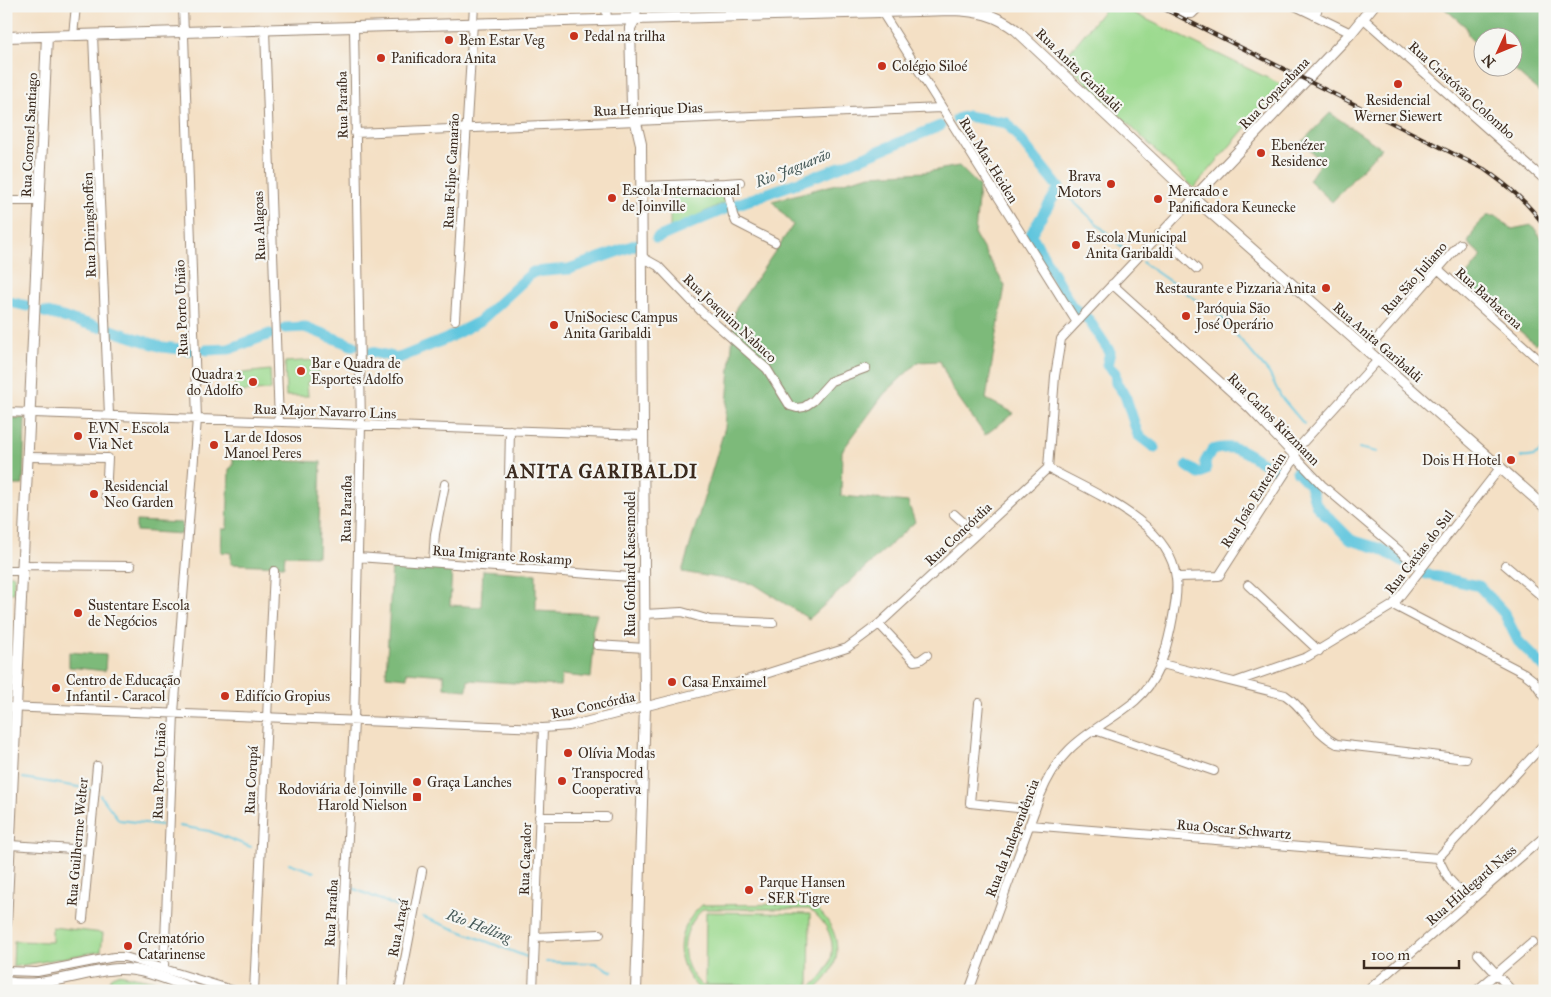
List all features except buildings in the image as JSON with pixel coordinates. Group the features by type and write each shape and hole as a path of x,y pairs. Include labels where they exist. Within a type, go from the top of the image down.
{"main road":[{"name":"Rua Copacabana","path":"1194,198 1351,33 1373,6"},
{"name":"Rua Anita Garibaldi","path":"6,37 635,19 729,11 882,12 952,8 984,12 1005,22 1016,30 1194,198 1545,508"},
{"name":"Rua Gothard Kaesemodel","path":"635,19 630,28 632,106 641,144 645,648 645,707 636,991"},
{"name":"Rua Coronel Santiago","path":"6,924 10,845 11,707 23,568 47,36"},
{"path":"11,983 49,987 122,969 141,972 200,991"}],"street":[{"path":"72,35 76,6"},
{"name":"Rua Porto União","path":"164,967 174,714 197,418 183,6"},
{"name":"Rua Felipe Camarão","path":"455,320 474,6"},
{"path":"606,6 607,20"},
{"path":"635,19 638,6"},
{"path":"1173,6 1187,14 1192,14 1200,6"},
{"path":"1295,6 1351,33"},
{"path":"1315,16 1319,6"},
{"name":"Rua Max Heiden","path":"882,12 941,108 1078,319"},
{"name":"Rua Cristóvão Colombo","path":"1364,19 1545,180"},
{"name":"Rua Paraíba","path":"340,991 354,721 361,424 354,28"},
{"name":"Rua Alagoas","path":"265,30 279,422"},
{"name":"Rua Diringshoffen","path":"93,34 109,415"},
{"name":"Rua Henrique Dias","path":"355,133 941,108"},
{"path":"642,186 740,182"},
{"path":"726,183 733,216 741,226 775,242"},
{"path":"1048,468 1059,344 1065,333 1194,198"},
{"path":"6,201 39,202"},
{"path":"1160,234 1198,270"},
{"name":"Rua São Juliano","path":"1367,350 1460,244"},
{"name":"Rua Joaquim Nabuco","path":"642,257 658,266 697,307 767,369 790,406 804,407 815,399 831,381 866,368"},
{"name":"Rua Barbacena","path":"1438,269 1545,365"},
{"name":"Rua Carlos Ritzmann","path":"1112,284 1242,401 1294,458 1331,493 1422,569"},
{"name":"Rua João Enterlein","path":"1176,577 1219,576 1294,458 1297,449 1378,360"},
{"name":"Rua Major Navarro Lins","path":"6,412 643,435"},
{"path":"507,568 510,430"},
{"path":"28,457 108,458 106,496"},
{"name":"Rua Concórdia","path":"11,707 542,728 569,726 745,680 836,652 855,642 879,624 1048,468"},
{"name":"Rua da Independência","path":"969,991 1034,810 1050,774 1069,750 1135,701 1154,680 1162,664 1174,610 1176,577 1171,560 1152,531 1118,507 1048,468"},
{"name":"Rua Caxias do Sul","path":"1235,682 1297,661 1319,651 1393,605 1500,468"},
{"path":"433,562 435,534 445,484"},
{"path":"954,514 976,534"},
{"name":"Rua Imigrante Roskamp","path":"358,557 644,578"},
{"path":"1505,565 1545,599"},
{"path":"6,571 23,568 132,566"},
{"name":"Rua Corupá","path":"254,991 274,571"},
{"path":"1248,585 1319,651"},
{"path":"1393,605 1524,673 1532,680 1545,698"},
{"path":"644,614 682,612 710,620 773,623"},
{"path":"879,624 914,661 920,660 926,655"},
{"path":"597,645 645,648"},
{"path":"1162,664 1285,695 1298,705 1329,740 1337,744 1466,759"},
{"path":"979,703 970,803 1034,810"},
{"name":"Rua Caçador","path":"533,991 542,728"},
{"path":"1095,730 1214,771"},
{"path":"1470,902 1448,878 1438,858 1545,743"},
{"name":"Rua Guilherme Welter","path":"83,919 96,766"},
{"path":"539,817 606,817"},
{"name":"Rua Oscar Schwartz","path":"1029,825 1438,858"},
{"name":"Rua Hildegard Nass","path":"1367,991 1545,836"},
{"path":"10,845 89,850"},
{"name":"Rua Araçá","path":"399,991 422,871"},
{"path":"535,937 600,934"},
{"path":"1476,991 1533,942"},
{"path":"1478,954 1512,991"},
{"path":"6,971 37,972 114,956 136,958 235,991"},
{"path":"11,983 27,991"}],"green space":[{"path":"1107,6 1119,6 1282,85 1194,188 1063,60"},
{"path":"1442,6 1545,6 1545,97 1523,78 1524,28 1474,28 1474,42 1469,37 1466,27"},
{"path":"1330,113 1381,148 1332,202 1309,180 1321,162 1302,142"},
{"path":"959,166 979,186 975,235 1005,286 986,399 1014,413 985,435 953,390 940,361 918,362 884,394 842,451 841,496 908,502 915,522 809,619 754,584 682,572 725,427 735,310 793,225 772,201 870,175 926,172"},
{"path":"720,187 723,189 725,202 670,229 670,192"},
{"path":"1487,216 1496,216 1512,229 1532,225 1545,243 1545,334 1535,344 1462,281 1482,256 1468,243 1477,225"},
{"name":"Bar e Quadra de Esportes Adolfo","path":"317,360 318,381 307,382 308,396 286,396 285,362"},
{"name":"Quadra 2 do Adolfo","path":"270,370 271,390 235,392 234,374"},
{"path":"6,418 25,418 23,485 6,485"},
{"path":"233,459 321,462 318,556 285,555 284,566 231,564 231,553 221,552 222,529 227,529 229,469 233,466"},
{"path":"136,521 182,523 182,534 136,531"},
{"path":"392,565 452,568 450,605 481,607 483,570 536,574 536,611 597,614 592,631 594,645 591,678 562,675 560,686 468,680 467,690 444,688 444,675 407,672 407,678 386,676"},
{"path":"6,575 14,575 14,593 6,593"},
{"path":"69,652 106,655 105,671 69,667"},
{"path":"811,904 830,924 835,935 836,959 832,970 813,991 701,991 685,970 680,948 686,926 692,915 702,905","holes":["703,909 809,909 826,928 831,938 832,948 831,959 826,969 809,988 702,986 694,977 685,958 684,948 689,928"]},
{"path":"706,912 810,914 809,986 705,985"},
{"path":"52,927 103,933 101,951 13,967 14,941 52,942"},
{"path":"118,974 156,981 188,991 103,991 113,976"}],"waterway":[{"name":"Rio Jaguarão","path":"957,119 967,116 1007,123 1059,188 1031,234 1072,307 1088,319 1110,352 1107,365 1115,373 1116,383 1125,395 1138,435 1155,448"},
{"name":"Rio Jaguarão","path":"657,238 732,206 827,172 940,126"},
{"path":"1059,188 1124,249"},
{"name":"Rio Jaguarão","path":"372,352 399,358 446,339 480,321 533,272 569,269 638,244"},
{"path":"1142,262 1221,317 1269,373 1281,397 1304,424"},
{"name":"Rio Jaguarão","path":"6,301 27,306"},
{"name":"Rio Jaguarão","path":"44,312 99,327"},
{"name":"Rio Jaguarão","path":"285,328 305,327 354,346"},
{"name":"Rio Jaguarão","path":"111,330 162,347 190,350"},
{"name":"Rio Jaguarão","path":"206,350 229,349 270,334"},
{"path":"1521,457 1534,456 1545,447"},
{"name":"Rio Jaguarão","path":"1187,466 1199,474 1206,470 1205,462 1212,450 1233,448 1248,453 1278,470"},
{"path":"1359,448 1377,452"},
{"name":"Rio Jaguarão","path":"1297,471 1310,485 1316,505 1351,540 1381,549 1406,564"},
{"name":"Rio Jaguarão","path":"1426,574 1479,586 1504,613 1518,641 1545,668"},
{"name":"Rio Helling","path":"23,778 91,789"},
{"name":"Rio Helling","path":"100,795 119,820 162,825"},
{"name":"Rio Helling","path":"179,826 209,831 251,847"},
{"name":"Rio Helling","path":"289,863 314,872"},
{"name":"Rio Helling","path":"350,887 410,912"},
{"name":"Rio Helling","path":"423,917 527,957"},
{"name":"Rio Helling","path":"546,962 595,963 613,972"}],"railway":[{"path":"1158,6 1484,169 1517,195 1545,227"}],"place":[{"name":"Pedal na trilha","path":"574,36"},
{"name":"Bem Estar Veg","path":"449,40"},
{"name":"Panificadora Anita","path":"381,58"},
{"name":"Colégio Siloé","path":"882,66"},
{"name":"Residencial Werner Siewert","path":"1398,84"},
{"name":"Ebenézer Residence","path":"1261,153"},
{"name":"Brava Motors","path":"1111,184"},
{"name":"Escola Internacional de Joinville","path":"612,198"},
{"name":"Mercado e Panificadora Keunecke","path":"1158,199"},
{"name":"Escola Municipal Anita Garibaldi","path":"1076,245"},
{"name":"Restaurante e Pizzaria Anita","path":"1326,288"},
{"name":"Paróquia São José Operário","path":"1186,316"},
{"name":"UniSociesc Campus Anita Garibaldi","path":"554,325"},
{"name":"Bar e Quadra de Esportes Adolfo","path":"301,371"},
{"name":"Quadra 2 do Adolfo","path":"253,382"},
{"name":"EVN - Escola Via Net","path":"78,436"},
{"name":"Lar de Idosos Manoel Peres","path":"214,445"},
{"name":"Dois H Hotel","path":"1511,460"},
{"name":"Residencial Neo Garden","path":"94,494"},
{"name":"Sustentare Escola de Negócios","path":"78,613"},
{"name":"Casa Enxaimel","path":"672,682"},
{"name":"Centro de Educação Infantil - Caracol","path":"56,688"},
{"name":"Edifício Gropius","path":"225,696"},
{"name":"Olívia Modas","path":"568,753"},
{"name":"Transpocred Cooperativa","path":"562,781"},
{"name":"Graça Lanches","path":"417,782"},
{"name":"Rodoviária de Joinville Harold Nielson","path":"417,797"},
{"name":"Parque Hansen - SER Tigre","path":"749,890"},
{"name":"Crematório Catarinense","path":"128,946"}],"district":[{"name":"ANITA GARIBALDI","path":"602,471"}]}
